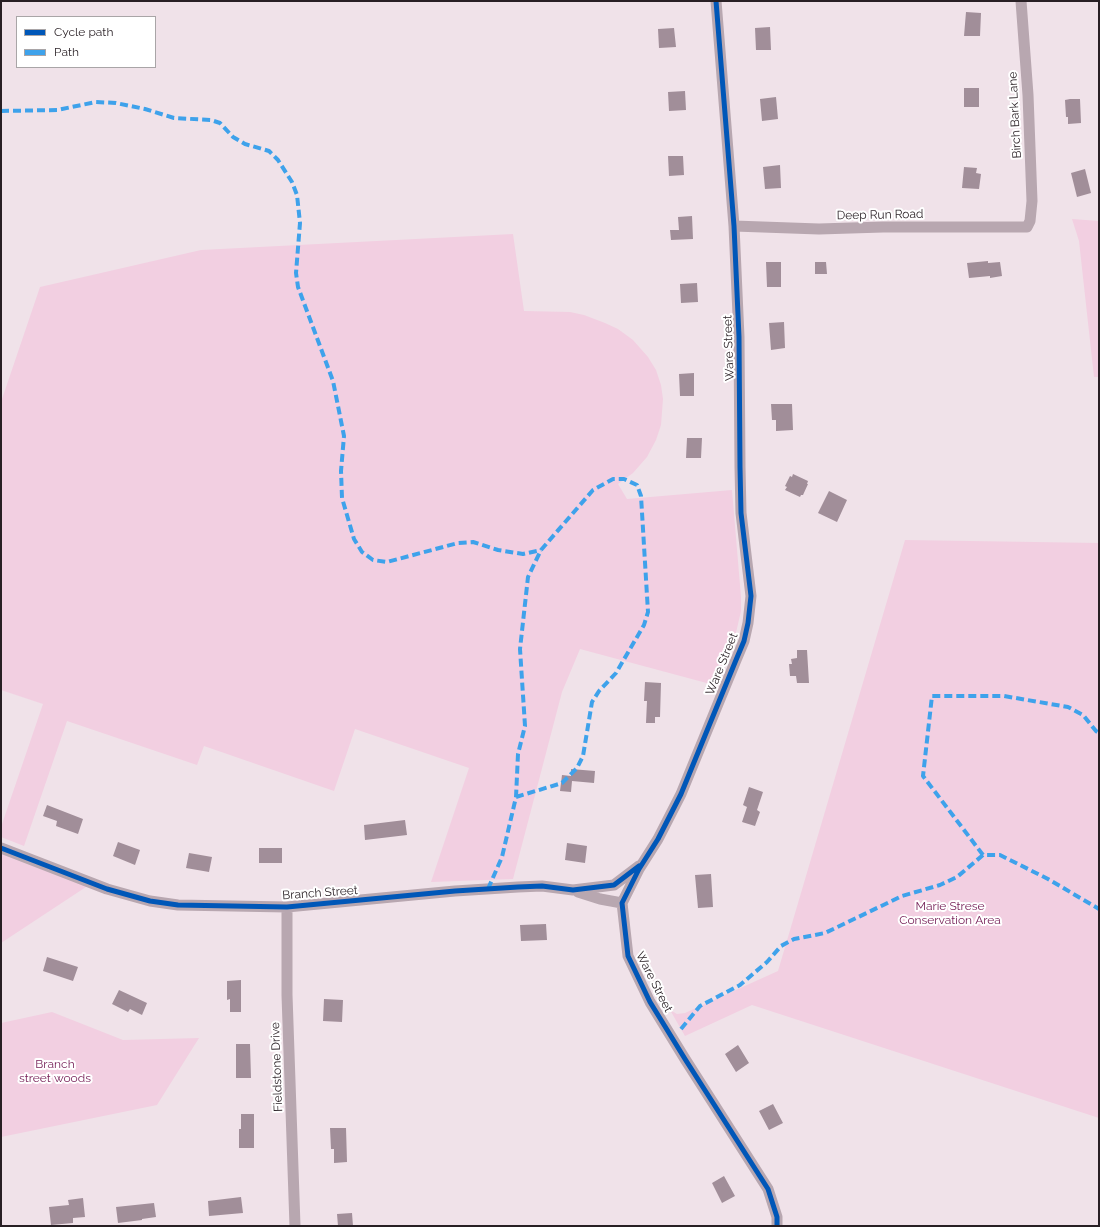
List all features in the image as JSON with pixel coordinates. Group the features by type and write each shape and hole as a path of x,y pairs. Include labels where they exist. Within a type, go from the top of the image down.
{"street":[{"name":"Ware Street","path":"716,1 734,226 739,344 741,513 751,596 748,623 742,647 681,794 622,903 628,956 650,1002 768,1189 778,1217 777,1226"},
{"name":"Birch Bark Lane","path":"1021,1 1028,95 1032,201 1030,221 1027,228"},
{"name":"Deep Run Road","path":"734,226 819,229 883,227 1027,228"},
{"name":"Branch Street","path":"1,848 107,889 150,901 174,905 287,907 455,891 542,886 573,890 600,899 622,903"},
{"name":"Branch Street","path":"573,890 614,885 642,864"},
{"name":"Fieldstone Drive","path":"287,907 287,996 295,1226"}],"green space":[{"path":"1072,219 1099,221 1099,377 1094,377 1079,241"},
{"path":"513,234 524,311 570,312 584,315 605,323 618,329 633,340 648,357 656,370 661,385 663,399 661,425 656,440 647,457 633,473 618,484 627,499 732,490 741,611 735,637 714,685 580,649 562,692 513,879 431,882 469,768 355,729 334,791 204,746 197,765 67,721 24,846 1,837 1,827 43,704 1,690 1,402 40,287 201,250"},
{"name":"Marie Strese Conservation Area","path":"905,540 1099,543 1099,1118 752,1005 685,1036 670,1010 677,1014 685,1013 778,971"},
{"path":"1,846 92,883 1,943"},
{"name":"Branch street woods","path":"52,1012 123,1040 199,1038 157,1105 1,1137 1,1023"}],"building":[{"path":"966,12 981,13 980,36 964,36"},
{"path":"770,27 771,50 756,50 755,28"},
{"path":"674,28 676,47 659,48 658,29"},
{"path":"964,88 979,88 979,107 964,107"},
{"path":"685,91 686,110 669,111 668,92"},
{"path":"776,97 778,119 762,121 760,99"},
{"path":"1080,99 1081,123 1068,124 1065,100"},
{"path":"668,156 683,156 684,175 669,176"},
{"path":"780,165 781,188 765,189 763,167"},
{"path":"964,167 977,168 976,173 981,174 979,189 962,188"},
{"path":"1085,169 1091,193 1077,197 1071,173"},
{"path":"692,216 693,239 671,240 670,230 679,230 678,217"},
{"path":"988,261 988,263 1000,262 1002,276 990,278 990,276 969,278 967,263"},
{"path":"766,262 781,262 781,287 767,287"},
{"path":"815,262 826,262 827,274 815,274"},
{"path":"697,283 698,302 681,303 680,284"},
{"path":"784,322 785,348 771,350 769,323"},
{"path":"694,373 694,396 680,396 679,374"},
{"path":"771,404 792,404 793,430 776,431 776,420 772,420"},
{"path":"687,438 702,438 701,458 686,458"},
{"path":"793,474 808,481 803,495 800,497 785,490 787,487 785,486 790,476 792,477"},
{"path":"829,491 847,500 837,522 818,513"},
{"path":"797,650 807,650 809,683 797,683 796,676 790,676 789,664 792,664 791,659 797,658"},
{"path":"645,682 661,683 660,717 655,717 655,723 646,723 647,701 644,701"},
{"path":"571,769 595,771 594,783 572,781 571,792 560,791 562,775 571,776"},
{"path":"749,787 763,792 757,810 760,812 755,826 742,822 747,807 743,805"},
{"path":"47,805 83,819 78,834 56,826 57,821 43,816"},
{"path":"405,820 407,835 365,840 364,825"},
{"path":"118,842 140,850 135,865 113,856"},
{"path":"567,843 587,846 585,863 565,860"},
{"path":"259,848 282,848 282,863 259,863"},
{"path":"189,853 212,857 209,872 186,868"},
{"path":"711,874 713,907 698,908 695,875"},
{"path":"546,924 547,940 521,941 520,925"},
{"path":"47,957 78,967 73,981 43,971"},
{"path":"241,980 241,1012 230,1012 230,999 227,1000 227,981"},
{"path":"119,990 147,1003 142,1015 130,1009 128,1012 112,1004"},
{"path":"324,999 343,1000 342,1022 323,1021"},
{"path":"236,1044 250,1044 251,1078 236,1078"},
{"path":"738,1045 749,1063 736,1072 725,1054"},
{"path":"773,1104 783,1123 769,1130 759,1111"},
{"path":"241,1114 254,1114 254,1148 239,1148"},
{"path":"330,1128 346,1128 347,1162 334,1163 334,1149 331,1149"},
{"path":"724,1176 735,1196 722,1203 712,1183"},
{"path":"241,1197 243,1213 209,1216 208,1201"},
{"path":"83,1198 85,1217 73,1218 73,1223 51,1225 49,1207 69,1205 68,1200"},
{"path":"154,1203 156,1217 118,1223 116,1207"},
{"path":"352,1213 353,1226 338,1226 337,1214"}],"marked path":[{"path":"1,111 57,110 96,102 116,103 145,109 174,118 211,120 220,123 233,137 245,144 269,151 278,160 292,182 297,195 300,223 296,273 298,287 333,381 344,436 341,471 342,498 354,539 362,552 373,560 387,562 458,543 473,542 498,550 523,554 541,550"},
{"path":"488,889 502,857 516,797 518,754 525,726 520,649 528,577 541,550 593,490 613,479 624,479 637,485 641,496 648,612 644,625 616,673 599,691 592,702 583,756 577,768 562,783 516,797"},
{"path":"983,855 923,776 932,696 1004,696 1068,707 1083,715 1099,733"},
{"path":"681,1029 700,1006 740,985 767,962 781,946 794,939 825,933 902,896 940,885 957,877 983,855 1000,855 1048,879 1099,909"}],"cycle path":[{"path":"716,1 734,226 739,337 741,513 751,596 744,641 681,794 658,839 639,869 622,903 628,956 650,1002 768,1189 777,1217 777,1226"},
{"path":"1,848 107,889 150,901 178,905 287,907 455,891 518,887 542,886 573,890 614,885 639,866"}]}
